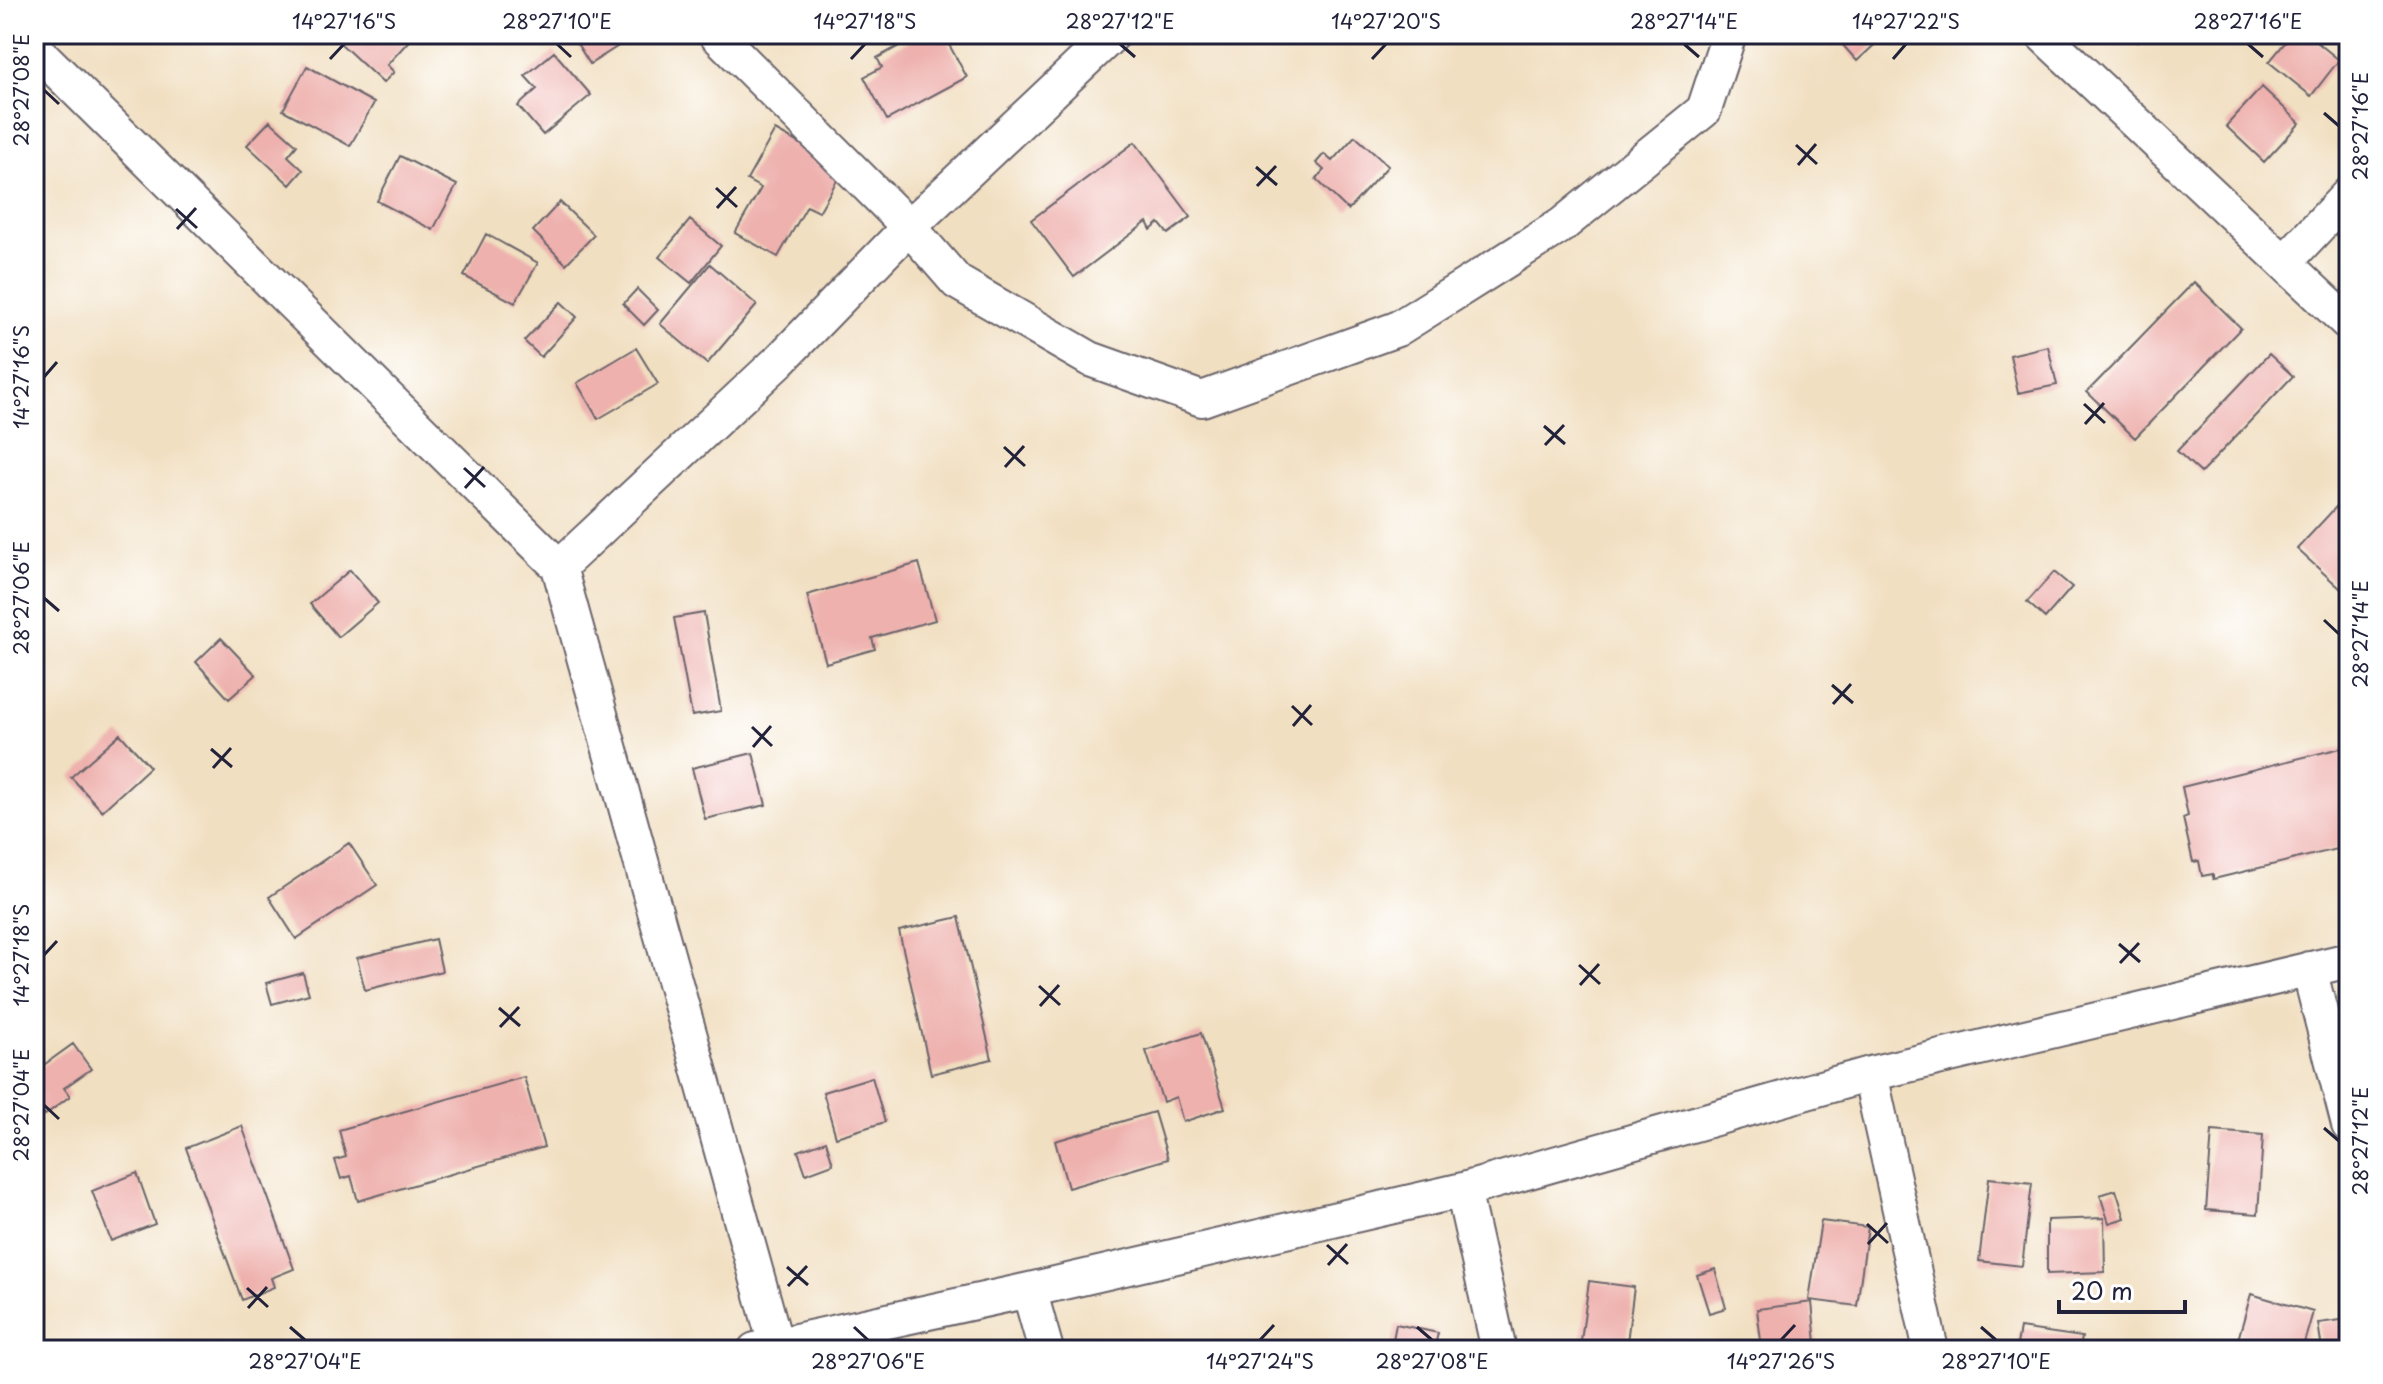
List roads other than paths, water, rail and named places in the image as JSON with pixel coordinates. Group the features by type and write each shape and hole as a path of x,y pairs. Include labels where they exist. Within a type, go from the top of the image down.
{"street":[{"path":"716,34 909,227 957,282 1090,359 1202,399 1397,329 1562,225 1704,110 1729,34"},
{"path":"559,567 780,360 909,227 1113,34"},
{"path":"2042,34 2349,324"},
{"path":"34,48 559,567 765,1347 1463,1190 1870,1074 2349,960"},
{"path":"2285,262 2349,194"},
{"path":"2309,969 2349,1125"},
{"path":"1870,1074 1931,1350"},
{"path":"1463,1190 1499,1350"},
{"path":"1029,1290 1046,1350"}]}
